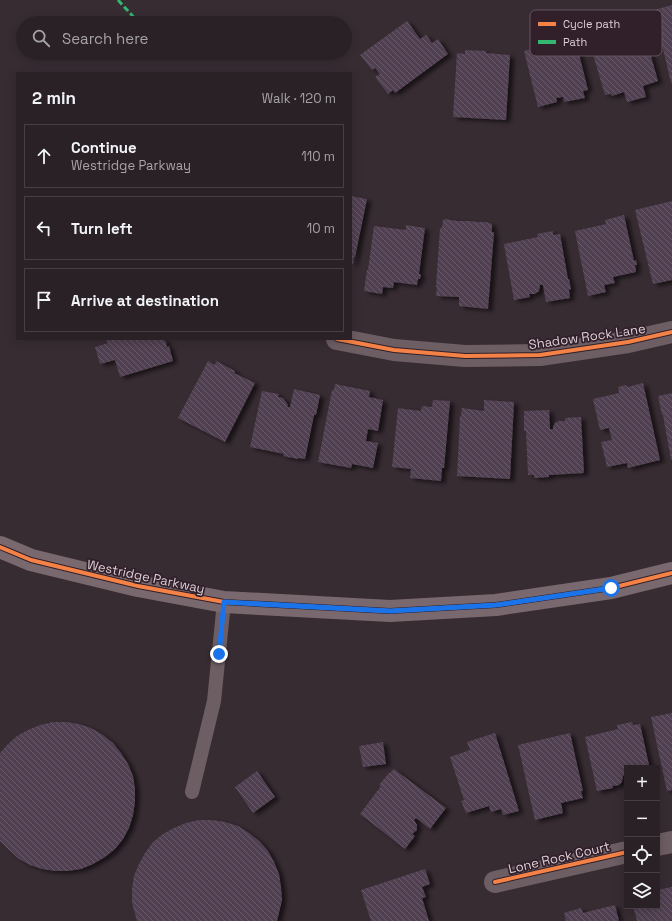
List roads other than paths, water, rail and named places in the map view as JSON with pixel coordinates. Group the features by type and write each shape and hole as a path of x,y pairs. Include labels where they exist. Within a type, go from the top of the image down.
{"street":[{"name":"Shadow Rock Lane","path":"342,340 394,350 457,355 540,355 628,342 672,332"},
{"name":"Westridge Parkway","path":"0,547 31,560 138,586 224,602 390,611 496,605 611,588 672,573"},
{"path":"660,844 672,842"},
{"name":"Lone Rock Court","path":"495,882 624,853"}],"lane":[{"path":"192,792 214,701 224,602"}]}
